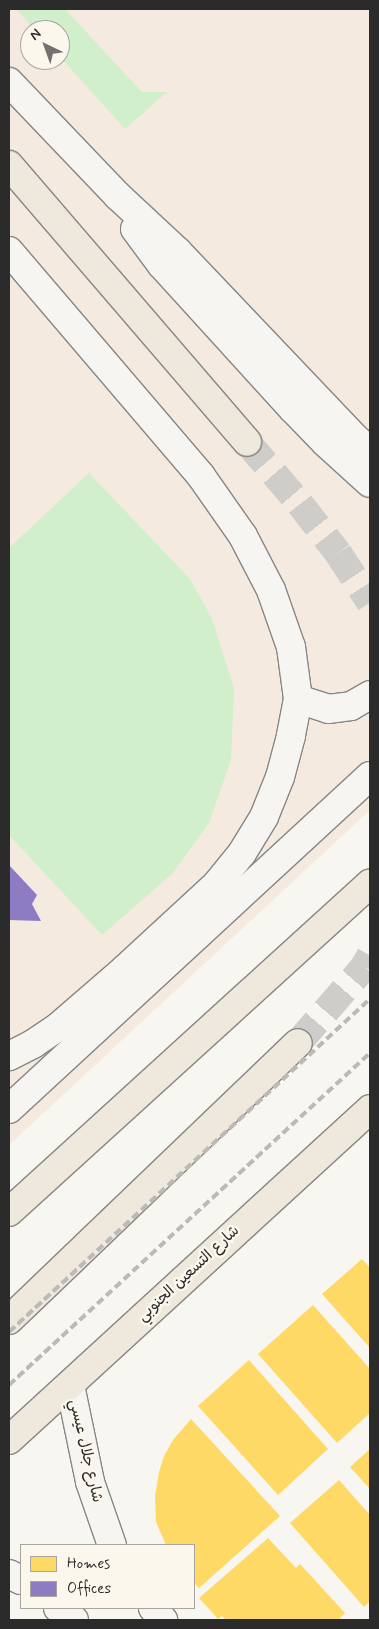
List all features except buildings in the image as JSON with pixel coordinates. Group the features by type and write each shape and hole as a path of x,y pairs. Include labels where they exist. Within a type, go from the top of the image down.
{"highway":[{"path":"9,165 246,442"},
{"path":"9,1212 370,883"},
{"path":"9,1320 298,1044"},
{"name":"شارع التسعين الجنوبي","path":"9,1440 370,1109"}],"street":[{"path":"9,82 118,196 177,251 355,438 370,451"},
{"path":"118,196 134,227 161,264 326,443 370,483"},
{"path":"9,251 201,476 243,536 271,590 291,647 298,699 280,777 264,817 242,854 134,978 9,1109"},
{"path":"298,699 328,709 350,706 370,695"},
{"path":"9,1056 33,1044 134,978 370,776"},
{"name":"شارع جلال عيسي","path":"70,1385 90,1482 112,1544"},
{"path":"59,1609 74,1620"},
{"path":"154,1609 164,1620"}],"shaded area":[{"path":"9,9 370,9 370,810 9,1145"}],"green space":[{"path":"16,9 65,9 142,92 167,92 125,129 70,68 70,20 26,20"},
{"path":"89,473 190,579 212,619 234,688 231,760 209,823 172,874 102,935 9,835 9,548"}],"tunnel":[{"path":"247,442 300,504 338,553 370,602"},
{"path":"298,1043 364,967 370,956"}],"railway":[{"path":"9,1332 370,999"},
{"path":"9,1385 370,1053"}]}
